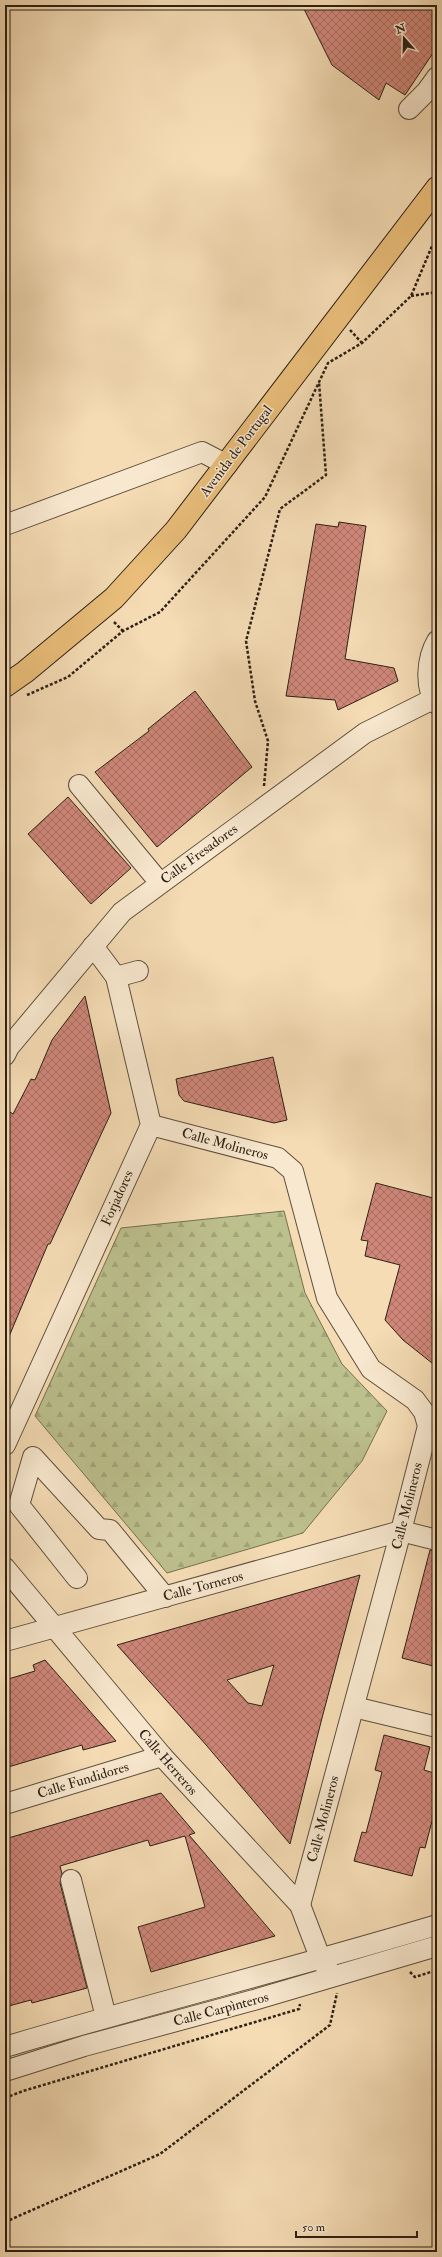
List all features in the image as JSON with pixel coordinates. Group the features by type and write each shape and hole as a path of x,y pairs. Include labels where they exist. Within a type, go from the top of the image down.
{"main road":[{"name":"Avenida de Portugal","path":"13,692 114,598 176,530 437,188"}],"street":[{"path":"409,109 427,91 437,77"},
{"path":"5,525 202,452 227,465"},
{"path":"435,701 428,671 437,641"},
{"name":"Calle Fresadores","path":"5,1055 9,1047 122,912 365,733 435,701"},
{"path":"79,785 160,883"},
{"path":"94,946 116,977 151,1124"},
{"path":"116,977 138,971"},
{"name":"Forjadores","path":"5,1445 151,1124"},
{"name":"Calle Molineros","path":"151,1124 278,1158 293,1171 327,1298 371,1369 415,1400 424,1412 428,1426 401,1532 300,1905"},
{"path":"77,1578 19,1505 33,1457 99,1529 110,1530 165,1597"},
{"path":"401,1532 437,1540"},
{"name":"Calle Torneros","path":"5,1641 401,1532"},
{"name":"Calle Herreros","path":"5,1568 162,1756 300,1905 321,1960 333,1976"},
{"path":"354,1707 437,1727"},
{"name":"Calle Fundidores","path":"5,1804 162,1756"},
{"path":"71,1880 106,2017"},
{"name":"Calle Carpìnteros","path":"5,2047 106,2017 321,1960 437,1925"},
{"name":"Calle Carpìnteros","path":"5,2071 84,2046 254,2000 437,1946"}],"path":[{"path":"13,692 68,677 123,631 160,612 265,497 328,363 362,343 410,296 432,246 437,242"},
{"path":"410,296 437,292"},
{"path":"261,809 268,741 255,701 246,641 280,510 326,475 319,382"},
{"path":"409,1968 412,1976 415,1977 437,1970"},
{"path":"5,2222 160,2154 330,2025 338,1986 333,1976"},
{"path":"5,2098 23,2091 299,2009 301,2006 299,1998"}],"green space":[{"path":"284,1211 305,1293 342,1364 387,1411 362,1461 303,1533 167,1573 35,1416 121,1228"}],"building":[{"path":"302,5 437,5 437,47 405,95 386,83 379,100 332,65"},
{"path":"339,522 366,526 345,659 394,668 398,681 338,710 335,700 286,696 316,524 338,527"},
{"path":"195,691 252,767 157,847 95,772 149,731 148,729"},
{"path":"68,797 131,868 91,904 28,834"},
{"path":"85,996 111,1113 50,1244 48,1244 5,1346 5,1122 10,1112 13,1114 31,1079 35,1080 52,1040"},
{"path":"273,1057 287,1120 274,1123 184,1101 179,1095 176,1079"},
{"path":"376,1183 437,1199 437,1367 403,1340 385,1320 400,1265 365,1256 368,1241 361,1240"},
{"path":"430,1550 437,1551 437,1667 402,1658"},
{"path":"360,1575 290,1844 207,1746 117,1645","holes":["274,1665 262,1706 248,1703 227,1680"]},
{"path":"45,1660 116,1741 83,1750 82,1745 5,1768 5,1680 35,1671 33,1665"},
{"path":"384,1735 430,1747 424,1770 437,1774 437,1802 425,1848 420,1847 412,1876 354,1861 362,1832 366,1833 382,1772 375,1770"},
{"path":"161,1793 195,1833 189,1835 275,1936 151,1972 138,1927 205,1907 185,1836 150,1846 148,1840 60,1866 62,1874 60,1883 87,1988 32,2003 31,2000 5,2007 5,1839"}]}
